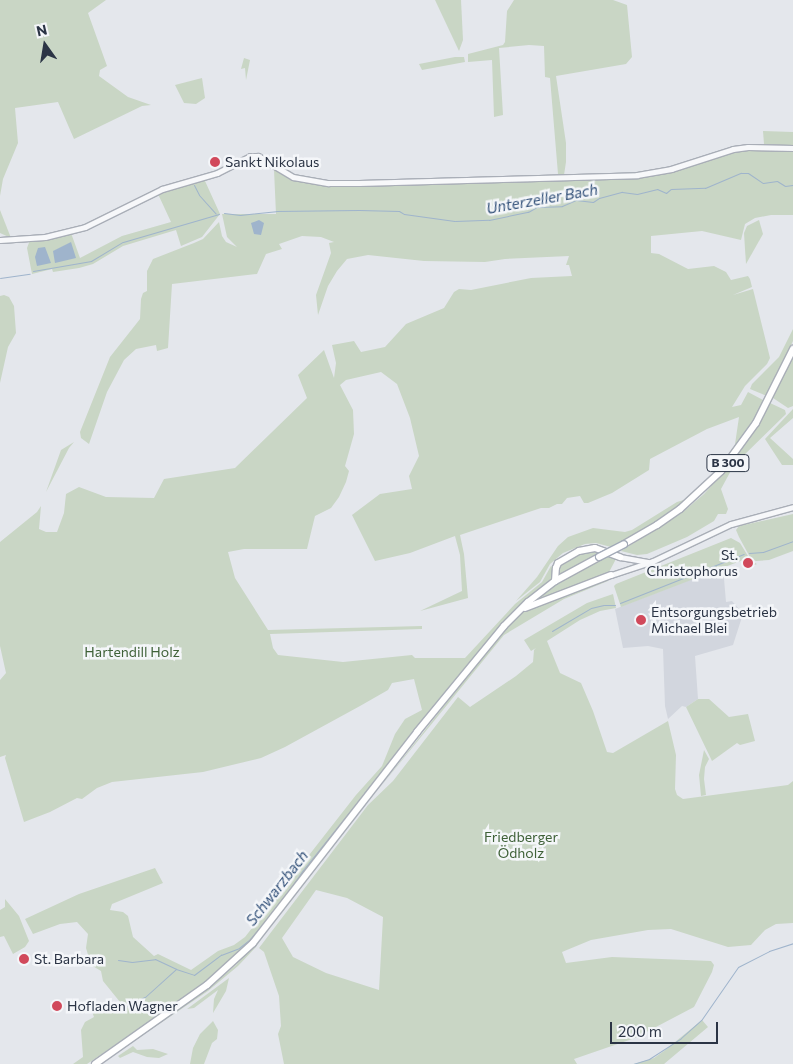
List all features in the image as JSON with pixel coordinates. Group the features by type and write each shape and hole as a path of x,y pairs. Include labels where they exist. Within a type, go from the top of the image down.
{"main road":[{"name":"B 300","path":"95,1064 207,985 254,943 417,732 517,612 555,580 624,544 680,509 721,471 756,423 793,348"},
{"path":"555,580 558,563 579,551 595,548 620,557"},
{"path":"517,612 612,575"}],"street":[{"path":"0,240 45,237 95,223 162,189 217,173 250,156 265,160 275,169 293,178 328,183 359,183 637,175 671,169 732,149 748,147 793,148"},
{"path":"612,575 653,561 731,524 793,508"},
{"path":"620,557 637,561 653,561"}],"shaded area":[{"path":"723,567 726,602 732,601 740,610 742,617 733,645 695,656 698,699 686,707 682,706 668,719 665,706 663,649 648,646 623,648 615,609"}],"green space":[{"path":"0,0 106,0 88,13 107,66 100,70 99,76 128,97 151,105 142,106 74,139 58,102 15,108 18,143 3,179 0,196"},
{"path":"435,0 461,0 463,40 459,51"},
{"path":"514,0 613,0 627,5 632,57 626,64 556,76 566,143 564,175 558,174 550,78 545,77 544,46 529,45 499,48 503,115 494,117 492,60 468,62 468,54 503,45 505,42 507,11"},
{"path":"464,57 465,62 422,70 419,64"},
{"path":"244,58 250,60 246,80 245,68 241,69"},
{"path":"202,78 205,98 196,104 184,103 175,85"},
{"path":"763,131 793,132 793,146 764,144"},
{"name":"Hartendill Holz","path":"748,150 793,150 793,215 771,215 755,218 745,224 741,240 702,231 651,236 651,253 659,254 688,269 714,266 726,272 731,280 748,276 750,279 752,287 733,295 753,289 770,358 767,364 745,386 732,407 741,405 748,392 765,401 734,451 739,417 707,429 650,459 649,470 612,493 588,503 584,503 580,496 567,498 562,504 541,508 460,535 464,554 468,598 420,611 462,591 460,555 455,536 410,553 375,561 352,515 380,494 412,489 409,476 419,456 410,418 397,384 381,372 346,380 340,385 353,410 354,434 345,466 349,471 339,497 331,508 315,516 307,549 244,549 228,552 235,578 268,630 422,626 422,629 270,634 273,648 278,655 343,662 412,655 415,658 465,658 515,604 542,582 551,566 553,567 551,580 515,609 482,648 250,942 222,970 193,992 87,1064 73,1064 83,1057 81,1030 85,1022 94,1017 91,1009 106,1004 109,1001 115,1004 120,1002 103,981 101,971 91,965 86,948 88,934 77,922 60,924 33,934 25,919 79,894 155,868 163,883 112,904 110,910 123,912 128,916 133,937 154,956 158,954 191,970 218,951 234,945 245,937 356,795 382,766 395,734 405,719 422,710 414,679 392,683 388,690 285,747 261,758 203,772 112,782 97,788 82,799 77,798 50,812 24,822 5,758 6,755 0,757 0,680 6,673 0,646 0,542 37,512 41,506 39,529 46,532 57,532 64,513 66,494 79,487 106,497 154,498 164,479 235,468 307,398 298,375 324,350 334,378 336,363 332,345 354,341 361,352 385,347 406,324 444,308 454,292 459,289 471,290 531,278 572,276 569,265 566,265 569,256 505,259 485,262 424,261 368,255 347,259 337,271 328,286 318,315 316,295 331,253 329,243 334,242 321,237 302,236 279,244 282,249 266,254 257,274 172,284 168,348 157,351 156,345 136,349 124,360 107,392 89,444 81,438 80,432 110,357 140,319 141,299 143,293 147,291 147,271 153,259 203,239 219,222 222,236 226,242 237,247 227,237 222,214 276,214 274,170 307,183 358,185 602,179 672,171"},
{"path":"205,181 220,214 202,237 181,246 176,230 123,246 93,264 53,272 52,269 32,274 27,248 30,240 71,233 80,258 122,236 171,222 158,194"},
{"path":"0,210 11,238 0,233"},
{"path":"759,220 763,234 746,264 744,233 747,226"},
{"path":"0,296 9,297 14,306 16,333 8,347 0,383"},
{"path":"793,329 793,341 767,396 750,389 752,384 779,357"},
{"path":"793,355 793,406 788,408 773,398"},
{"path":"770,403 785,410 786,414 734,465 721,489 728,509 726,514 718,514 714,521 687,537 647,554 637,555 621,551 683,512 704,494 742,448"},
{"path":"793,409 793,418 770,438 793,459 793,465 782,465 765,439"},
{"path":"74,442 69,448 46,492 61,450"},
{"path":"687,499 647,528 611,547 596,543 585,544 563,553 550,564 540,582 516,601 537,577 558,546 568,537 593,528 625,532 632,530 677,502"},
{"path":"793,514 793,551 769,560 756,561 751,559 736,530 739,526"},
{"path":"731,538 740,543 751,561 757,564 749,567 743,560 621,607 614,586 616,584"},
{"path":"588,550 602,552 556,577 559,563"},
{"path":"610,555 616,559 608,574 537,599 546,590 578,570"},
{"path":"607,579 608,581 564,599 504,635 377,791 499,636 522,612 530,606"},
{"name":"Friedberger Ödholz","path":"613,594 616,608 600,611 580,620 547,641 560,673 581,683 607,752 613,753 668,721 676,755 675,789 677,795 683,799 788,785 793,781 793,923 776,924 765,930 751,945 728,947 671,929 648,930 591,940 562,952 566,963 612,957 711,961 714,965 694,1007 635,1038 574,1059 577,1064 284,1064 278,1034 281,1026 279,996 264,952 259,948 368,805 393,781 458,697 470,707 516,676 533,662 534,650 536,648 531,651 524,640 587,603","holes":["316,890 347,898 383,917 379,990 326,973 293,957 282,938"]},
{"path":"698,699 709,699 729,717 748,714 755,741 740,745 737,743 712,761 686,707"},
{"path":"704,750 709,759 705,767 704,779 706,795 701,796 699,775"},
{"path":"5,899 19,916 29,941 25,947 13,954 4,936 0,937 0,910 5,907"},
{"path":"266,931 256,947 238,966 208,991 100,1064 207,989 236,965"},
{"path":"229,978 226,991 213,1013 214,999 218,990 194,1008 187,1009"},
{"path":"702,1020 708,1027 664,1064 634,1064 654,1058"},
{"path":"213,1021 218,1030 217,1039 212,1043 204,1064 190,1064 193,1048 200,1034"},
{"path":"133,1046 137,1050 153,1049 168,1054 159,1058 147,1057 133,1052 120,1058 118,1056"}],"water":[{"path":"259,220 264,223 261,235 254,234 251,223"},
{"path":"71,242 76,258 55,263 53,251"},
{"path":"45,247 51,263 37,266 35,257 38,248"}],"waterway":[{"name":"Unterzeller Bach","path":"224,213 240,215 276,211 399,211 404,214 455,221 489,220 528,212 537,207 562,206 576,200 593,202 599,198 622,192 637,194 657,189 666,193 671,189 705,188 741,173 748,173 763,183 777,181 785,186 793,185"},
{"path":"194,185 199,195 216,214"},
{"name":"Unterzeller Bach","path":"33,271 91,261 123,242 219,214"},
{"name":"Unterzeller Bach","path":"0,278 30,274"},
{"name":"Schwarzbach","path":"749,553 763,552 793,541"},
{"name":"Schwarzbach","path":"620,603 744,554"},
{"name":"Schwarzbach","path":"552,631 591,608 615,605"},
{"name":"Schwarzbach","path":"364,793 401,747"},
{"name":"Schwarzbach","path":"279,905 303,870 362,796"},
{"name":"Schwarzbach","path":"117,1011 145,997 176,969 194,975 221,955 239,948 249,940 272,914"},
{"path":"633,1064 649,1059 681,1038 702,1019 738,967 769,951 793,943"},
{"path":"118,960 132,962 155,959 176,969"}],"place":[{"name":"Sankt Nikolaus","path":"215,162"},
{"name":"St. Christophorus","path":"748,563"},
{"name":"Entsorgungsbetrieb Michael Blei","path":"641,620"},
{"name":"St. Barbara","path":"24,959"},
{"name":"Hofladen Wagner","path":"57,1006"}]}
